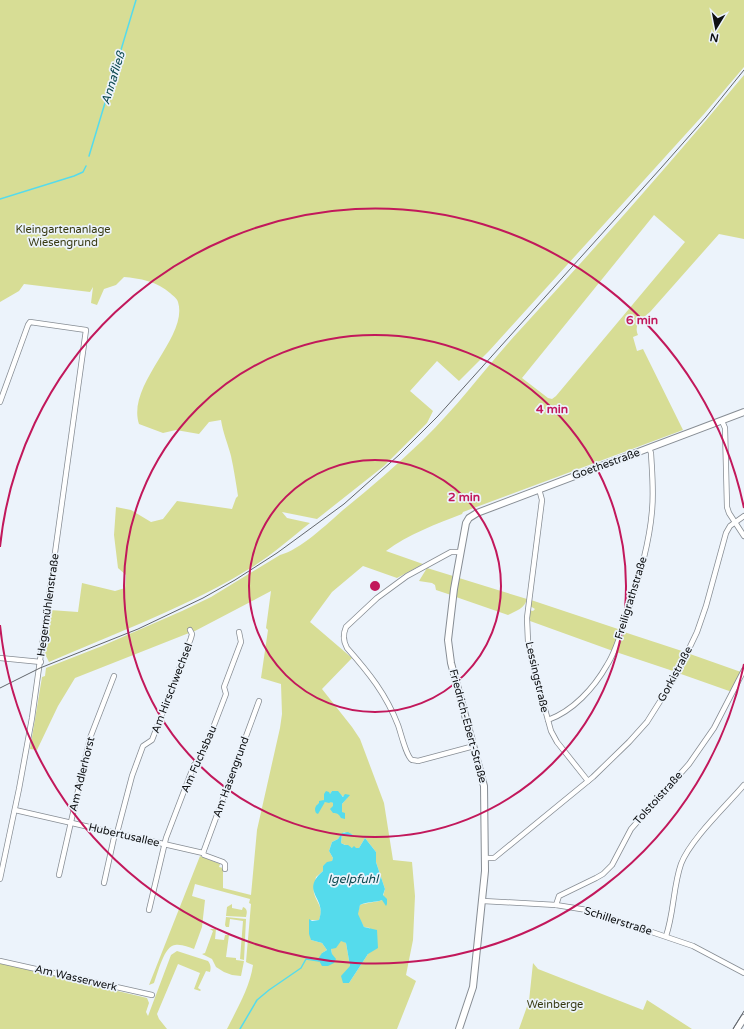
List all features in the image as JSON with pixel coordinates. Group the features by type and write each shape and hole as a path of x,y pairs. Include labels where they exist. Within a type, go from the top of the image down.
{"street":[{"name":"Hegermühlenstraße","path":"0,402 30,322 86,330 41,662 15,810 0,879"},
{"name":"Goethestraße","path":"469,518 539,489 744,412"},
{"path":"722,421 726,446 728,513 744,536"},
{"name":"Freiligrathstraße","path":"548,720 561,714 574,705 590,690 608,665 618,641 635,591 651,522 653,486 651,453 649,448"},
{"name":"Lessingstraße","path":"539,489 542,500 528,608 527,632 532,662 551,731 557,742 588,781"},
{"name":"Gorkistraße","path":"485,858 494,858 588,781 640,730 659,704 676,676 700,626 726,532 730,526 744,516"},
{"name":"Friedrich-Ebert-Straße","path":"459,1029 473,987 483,901 485,858 484,786 448,644 449,626 460,552 465,527 469,518"},
{"path":"460,552 451,552 414,572 377,598 346,627 344,632 344,642 347,648 376,683 387,700 408,755 413,760 418,761 474,746"},
{"name":"Am Hirschwechsel","path":"104,883 132,776 143,746 152,740 191,638 192,634 190,630"},
{"name":"Am Fuchsbau","path":"149,910 165,845 194,764 201,759 226,694 224,687 241,642 239,632"},
{"path":"0,658 41,662"},
{"name":"Tolstoistraße","path":"556,905 559,896 603,874 612,865 631,829 689,764 714,728 744,670"},
{"name":"Am Adlerhorst","path":"59,875 90,738 114,676"},
{"name":"Am Hasengrund","path":"203,853 259,701"},
{"path":"666,936 680,868 686,854 702,833 744,786"},
{"name":"Hubertusallee","path":"15,810 203,853 204,855 223,862 225,864 225,869"},
{"name":"Schillerstraße","path":"483,901 556,905 587,910 703,950 744,973"},
{"name":"Am Wasserwerk","path":"0,961 152,995"},
{"path":"737,1029 744,1018"}],"green space":[{"name":"Kleingartenanlage Wiesengrund","path":"0,0 744,0 744,67 704,114 489,351 459,381 437,361 410,391 433,411 427,423 384,466 317,519 282,512 287,518 310,523 254,566 205,594 153,618 49,662 45,654 50,610 78,612 82,583 115,591 125,588 126,575 118,568 114,535 116,507 131,510 151,522 163,519 177,501 232,509 238,496 231,456 221,420 209,422 199,434 176,430 163,433 139,424 137,409 141,393 175,330 179,316 178,302 170,293 160,286 148,281 124,277 116,285 104,289 97,305 91,303 93,287 90,292 24,284 19,291 0,302"},
{"path":"744,75 744,239 719,234 650,312 642,319 637,328 638,335 633,337 637,351 643,349 683,430 463,512 462,514 413,534 386,551 423,564 397,578 363,566 332,592 310,622 352,658 322,689 360,739 384,803 393,860 412,862 415,896 413,940 406,975 416,981 397,1029 227,1029 246,990 253,965 246,962 251,904 249,903 250,899 195,884 192,896 205,900 202,927 194,949 180,945 171,947 165,955 154,983 149,985 200,856 220,864 219,867 223,868 223,888 251,895 257,830 282,714 281,684 261,678 268,630 266,628 271,591 193,632 188,630 189,633 75,678 58,706 37,750 30,749 42,677 45,676 46,668 102,646 211,597 280,555 305,542 374,484 424,439 461,400 507,344 577,268","holes":["654,215 685,242 556,396 552,399 548,398 522,378","332,791 347,798 342,804 342,812 340,815 331,801 325,802 322,805 317,805 324,800 324,794 330,795","344,832 353,835 346,836 342,834","342,834 341,843 352,848 359,848 365,838 376,852 376,862 385,889 382,900 360,905 357,914 364,927 370,928 368,954 349,983 350,966 346,943 341,940 331,949 332,954 322,953 327,950 322,943 311,940 309,920 319,920 321,912 314,891 316,877 323,871 323,866 332,862 333,858 329,851 332,842 338,839"]},
{"path":"427,568 453,576 451,595 436,590 435,585 432,583 419,581"},
{"path":"459,578 527,599 526,602 517,611 508,615 456,597"},
{"path":"531,600 621,630 613,651 530,621 529,610 533,611 535,609 530,606"},
{"path":"624,632 685,652 676,672 616,652"},
{"path":"690,654 741,672 732,692 681,674"},
{"path":"232,904 232,908 242,910 243,907 246,909 246,917 226,916 227,907"},
{"path":"226,917 246,919 244,960 240,959 243,921 230,919 229,927 226,927"},
{"path":"210,929 216,929 215,939 224,940 225,935 229,935 226,957 244,961 241,976 224,972 216,967 212,959 202,954 205,953 213,931"},
{"path":"177,951 208,961 211,969 210,972 206,971 198,988 201,990 200,991 194,989 200,973 178,964 157,1014 167,1029 0,1029 0,963 147,998 149,1003 146,1012 148,1016 171,955"},
{"name":"Weinberge","path":"533,963 538,969 643,1010 647,1000 692,1029 519,1029 529,1001"}],"water":[{"path":"326,791 330,794 332,791 338,791 343,797 345,794 350,795 342,804 342,812 345,813 345,819 341,818 336,813 333,813 330,809 333,806 333,803 331,802 325,802 318,814 316,813 316,806 319,801 324,800 324,794"},
{"name":"Igelpfuhl","path":"348,832 353,835 346,836 342,834 341,843 352,848 354,846 359,848 365,838 376,852 376,862 385,889 383,895 387,899 387,904 386,906 382,900 360,905 358,914 364,927 377,930 378,948 368,954 349,983 343,983 341,976 350,966 346,943 341,941 336,948 331,949 332,954 336,959 334,963 328,966 322,966 318,959 322,953 327,950 322,943 311,940 309,934 309,919 312,921 319,920 321,912 314,890 314,884 316,878 323,871 323,866 327,862 332,861 333,858 329,851 332,842 338,839 342,833"}],"waterway":[{"name":"Annafließ","path":"89,156 136,0"},
{"name":"Annafließ","path":"0,199 74,176 83,172 86,166"},
{"path":"240,1029 257,1000 301,968 306,959 319,961"}],"tram line":[{"path":"0,688 40,668 138,629 203,598 235,580 277,553 344,504 399,455 438,416 661,168 706,117 744,70"},
{"path":"733,1029 744,1011"}]}
